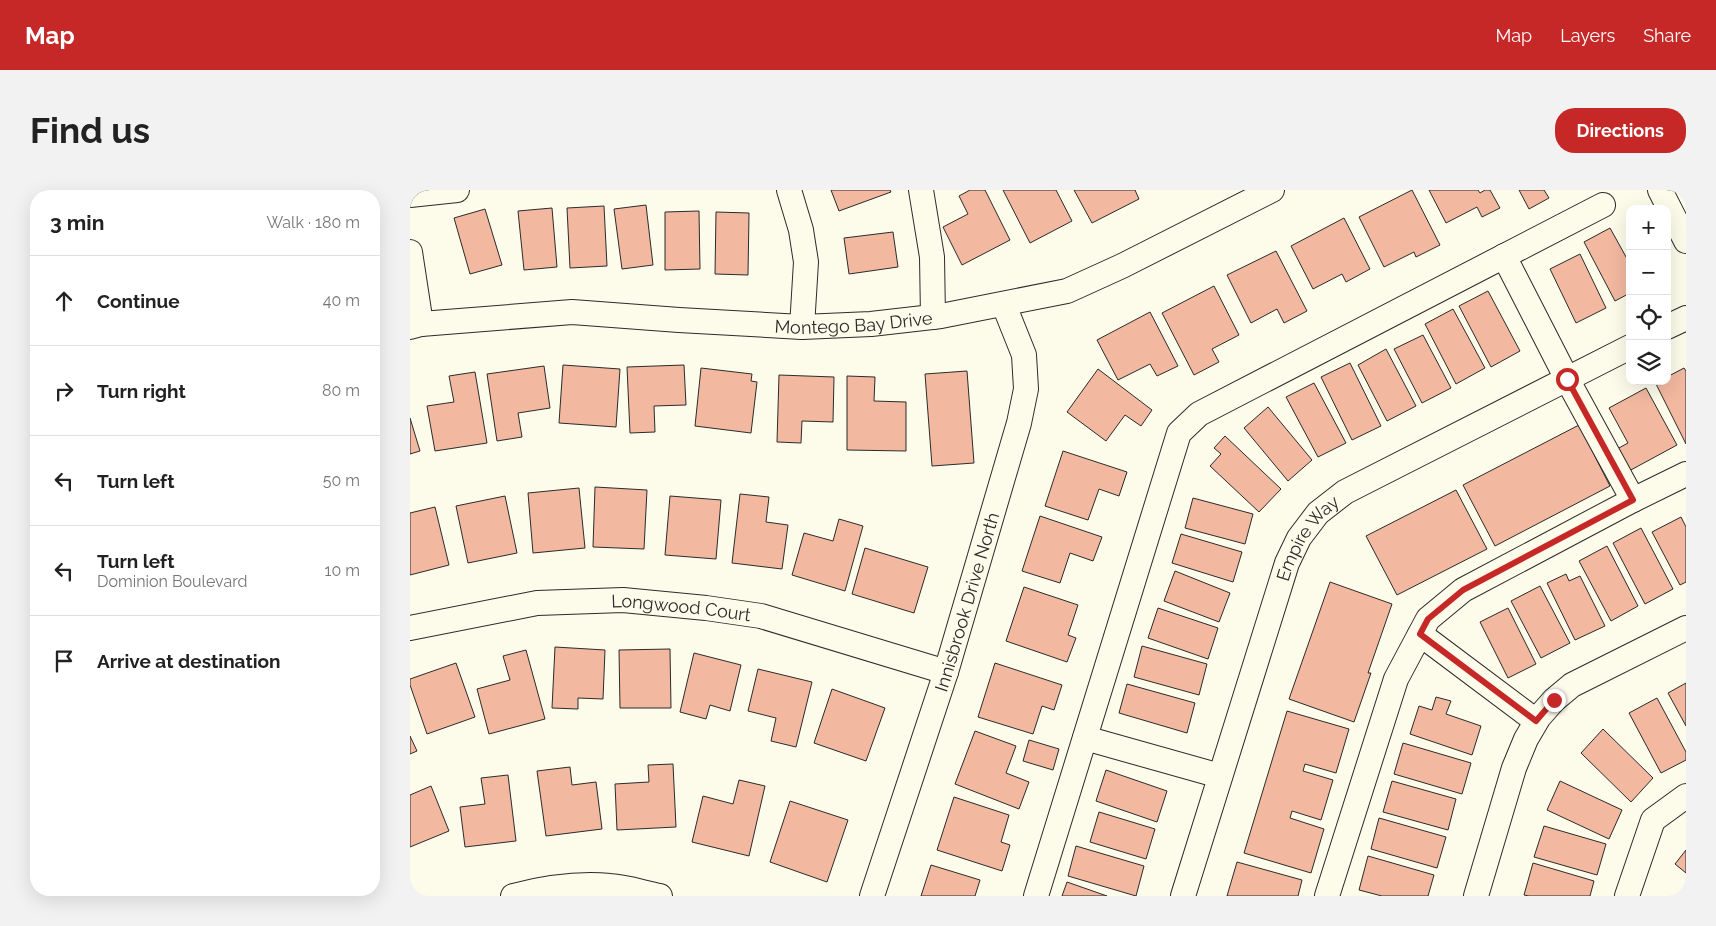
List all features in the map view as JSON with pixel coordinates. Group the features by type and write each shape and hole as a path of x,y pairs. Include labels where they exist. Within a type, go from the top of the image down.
{"street":[{"path":"410,196 457,190"},
{"path":"789,190 801,230 806,262 802,327"},
{"path":"921,190 932,257 934,317"},
{"name":"Montego Bay Drive","path":"416,326 572,312 802,327 871,324 934,317 1004,305 1067,290 1122,266 1272,190"},
{"path":"1660,190 1686,241"},
{"path":"1036,896 1179,433 1199,414 1603,205"},
{"path":"410,252 416,326"},
{"path":"1504,256 1567,379 1633,500"},
{"name":"Innisbrook Drive North","path":"872,896 946,672 1019,423 1026,389 1024,355 1004,305"},
{"path":"1671,326 1686,318"},
{"name":"Empire Way","path":"1183,896 1287,564 1299,538 1318,513 1345,492 1626,349"},
{"path":"1327,896 1396,678 1428,619 1463,590 1686,474"},
{"name":"Longwood Court","path":"410,628 538,603 623,600 706,608 761,616 946,672"},
{"path":"1476,896 1514,768 1536,721 1554,700 1572,685 1686,628"},
{"path":"1420,634 1536,721"},
{"path":"1085,738 1220,776"},
{"path":"1627,896 1652,820 1686,796"},
{"path":"513,896 530,892 584,886 611,886 660,896"}],"building":[{"path":"831,190 890,190 891,192 839,211"},
{"path":"970,190 985,190 1010,240 962,265 943,227 968,214 959,196"},
{"path":"1003,190 1056,190 1072,221 1030,243"},
{"path":"1074,190 1135,190 1139,199 1092,223"},
{"path":"1412,190 1440,245 1416,257 1414,252 1384,267 1359,217"},
{"path":"1429,190 1478,190 1480,193 1490,190 1500,208 1482,217 1477,207 1446,223"},
{"path":"1519,190 1544,190 1549,198 1529,209"},
{"path":"646,205 653,265 622,269 614,209"},
{"path":"604,206 607,266 570,268 567,208"},
{"path":"552,208 557,267 524,270 518,211"},
{"path":"485,209 502,265 470,274 454,218"},
{"path":"699,211 700,269 665,270 665,212"},
{"path":"716,212 749,213 748,275 715,274"},
{"path":"1344,218 1370,269 1346,282 1342,274 1313,289 1291,246"},
{"path":"1610,228 1626,257 1626,295 1615,301 1584,242"},
{"path":"893,232 898,267 849,274 844,238"},
{"path":"1276,251 1307,311 1284,323 1277,309 1251,323 1227,275"},
{"path":"1580,254 1606,308 1576,323 1550,269"},
{"path":"1214,286 1239,335 1212,349 1219,362 1194,375 1162,313"},
{"path":"1488,291 1520,351 1491,367 1459,306"},
{"path":"1453,309 1485,368 1456,384 1425,324"},
{"path":"1150,312 1178,366 1157,376 1150,364 1118,380 1097,340"},
{"path":"1423,335 1451,388 1422,403 1394,349"},
{"path":"1386,349 1416,406 1387,421 1358,365"},
{"path":"1350,363 1381,426 1352,440 1321,377"},
{"path":"563,365 620,369 616,427 559,423"},
{"path":"684,365 686,405 654,406 655,432 630,433 627,367"},
{"path":"544,366 550,408 518,413 522,437 497,441 487,374"},
{"path":"701,368 752,374 751,381 757,382 751,433 695,426"},
{"path":"1684,368 1686,371 1686,444 1656,385 1671,385 1671,375"},
{"path":"1098,369 1152,410 1141,426 1125,415 1106,441 1067,412"},
{"path":"967,371 974,463 932,466 925,374"},
{"path":"475,372 487,443 435,451 427,406 454,402 449,376"},
{"path":"779,375 834,377 833,422 802,421 801,443 777,442"},
{"path":"847,376 875,377 874,401 906,402 906,451 847,450"},
{"path":"1314,383 1346,443 1318,457 1286,397"},
{"path":"1646,388 1677,445 1629,471 1617,449 1628,443 1609,408"},
{"path":"1268,407 1312,460 1288,481 1244,428"},
{"path":"410,418 420,451 410,454"},
{"path":"1579,425 1610,486 1495,546 1463,485"},
{"path":"1225,436 1281,489 1259,512 1210,466 1221,454 1214,448"},
{"path":"1063,451 1127,472 1119,496 1099,489 1088,520 1045,506"},
{"path":"595,487 647,490 644,549 593,547"},
{"path":"579,488 585,548 533,553 528,493"},
{"path":"1456,490 1487,549 1397,595 1366,536"},
{"path":"740,494 769,497 766,522 788,525 782,569 732,563"},
{"path":"505,496 517,553 468,563 456,506"},
{"path":"670,496 721,500 716,559 665,555"},
{"path":"1193,498 1253,514 1245,544 1185,528"},
{"path":"435,507 449,565 410,575 410,513"},
{"path":"1040,516 1102,537 1093,561 1070,553 1060,583 1022,571"},
{"path":"1681,517 1686,527 1686,582 1680,585 1652,532"},
{"path":"839,519 863,526 845,591 792,575 804,533 833,541"},
{"path":"1641,528 1673,589 1645,604 1613,543"},
{"path":"1181,534 1242,552 1233,582 1172,563"},
{"path":"1607,546 1638,606 1611,621 1579,561"},
{"path":"865,548 928,567 914,613 852,594"},
{"path":"1175,571 1230,593 1219,622 1164,601"},
{"path":"1566,574 1569,581 1580,576 1605,626 1575,640 1547,583"},
{"path":"1330,582 1392,604 1368,673 1371,673 1354,722 1289,699"},
{"path":"1540,586 1570,643 1541,658 1511,601"},
{"path":"1024,587 1078,605 1068,635 1076,638 1067,662 1006,641"},
{"path":"1158,608 1218,628 1208,659 1148,638"},
{"path":"1508,608 1536,664 1508,678 1480,622"},
{"path":"1142,646 1207,664 1199,695 1134,677"},
{"path":"555,647 605,650 603,699 578,698 578,709 552,708"},
{"path":"670,649 671,708 620,708 619,650"},
{"path":"526,650 545,719 489,734 477,689 510,680 503,656"},
{"path":"694,653 741,665 730,711 710,705 706,719 680,712"},
{"path":"456,663 475,717 427,734 410,685 410,679"},
{"path":"995,663 1062,685 1054,710 1042,706 1033,734 978,717"},
{"path":"758,669 812,682 796,747 771,741 776,718 748,711"},
{"path":"1686,683 1686,726 1668,693"},
{"path":"1127,684 1195,703 1187,733 1119,713"},
{"path":"832,689 885,708 866,761 814,743"},
{"path":"1436,697 1451,701 1446,714 1481,726 1472,755 1410,734 1419,706 1432,710"},
{"path":"1657,698 1686,752 1686,760 1661,773 1629,713"},
{"path":"1287,711 1349,729 1336,773 1305,764 1303,771 1333,780 1321,820 1292,811 1290,818 1324,829 1311,873 1244,853"},
{"path":"1603,729 1653,778 1631,802 1581,753"},
{"path":"975,731 1016,746 1006,773 1029,782 1019,809 955,784"},
{"path":"410,736 417,751 410,754"},
{"path":"1029,740 1059,749 1053,770 1023,761"},
{"path":"1403,743 1471,763 1462,794 1394,774"},
{"path":"673,764 676,827 617,830 615,784 649,782 648,765"},
{"path":"570,767 572,785 596,782 602,829 546,836 537,771"},
{"path":"1106,770 1167,791 1157,822 1096,801"},
{"path":"508,775 516,841 465,847 460,807 485,804 481,778"},
{"path":"739,780 765,786 749,856 692,842 703,796 733,804"},
{"path":"1392,781 1456,799 1448,830 1383,812"},
{"path":"1560,781 1622,810 1609,839 1547,810"},
{"path":"431,786 449,831 410,847 410,795"},
{"path":"954,797 1009,815 1001,842 1010,845 1002,871 937,850"},
{"path":"790,801 848,820 827,882 770,862"},
{"path":"1099,812 1155,829 1146,859 1090,842"},
{"path":"1379,818 1446,837 1437,868 1371,849"},
{"path":"1544,826 1606,844 1597,875 1534,857"},
{"path":"1076,846 1144,866 1136,896 1068,876"},
{"path":"1686,850 1686,873 1675,864"},
{"path":"1368,856 1434,875 1428,896 1382,896 1359,890"},
{"path":"1237,862 1302,880 1298,896 1227,896"},
{"path":"1533,863 1594,881 1590,896 1524,895"},
{"path":"931,865 980,880 975,896 921,896"},
{"path":"1067,882 1107,896 1062,896"}],"route":[{"path":"1554,700 1536,721 1420,634 1428,619 1463,590 1633,500 1567,379"}]}
